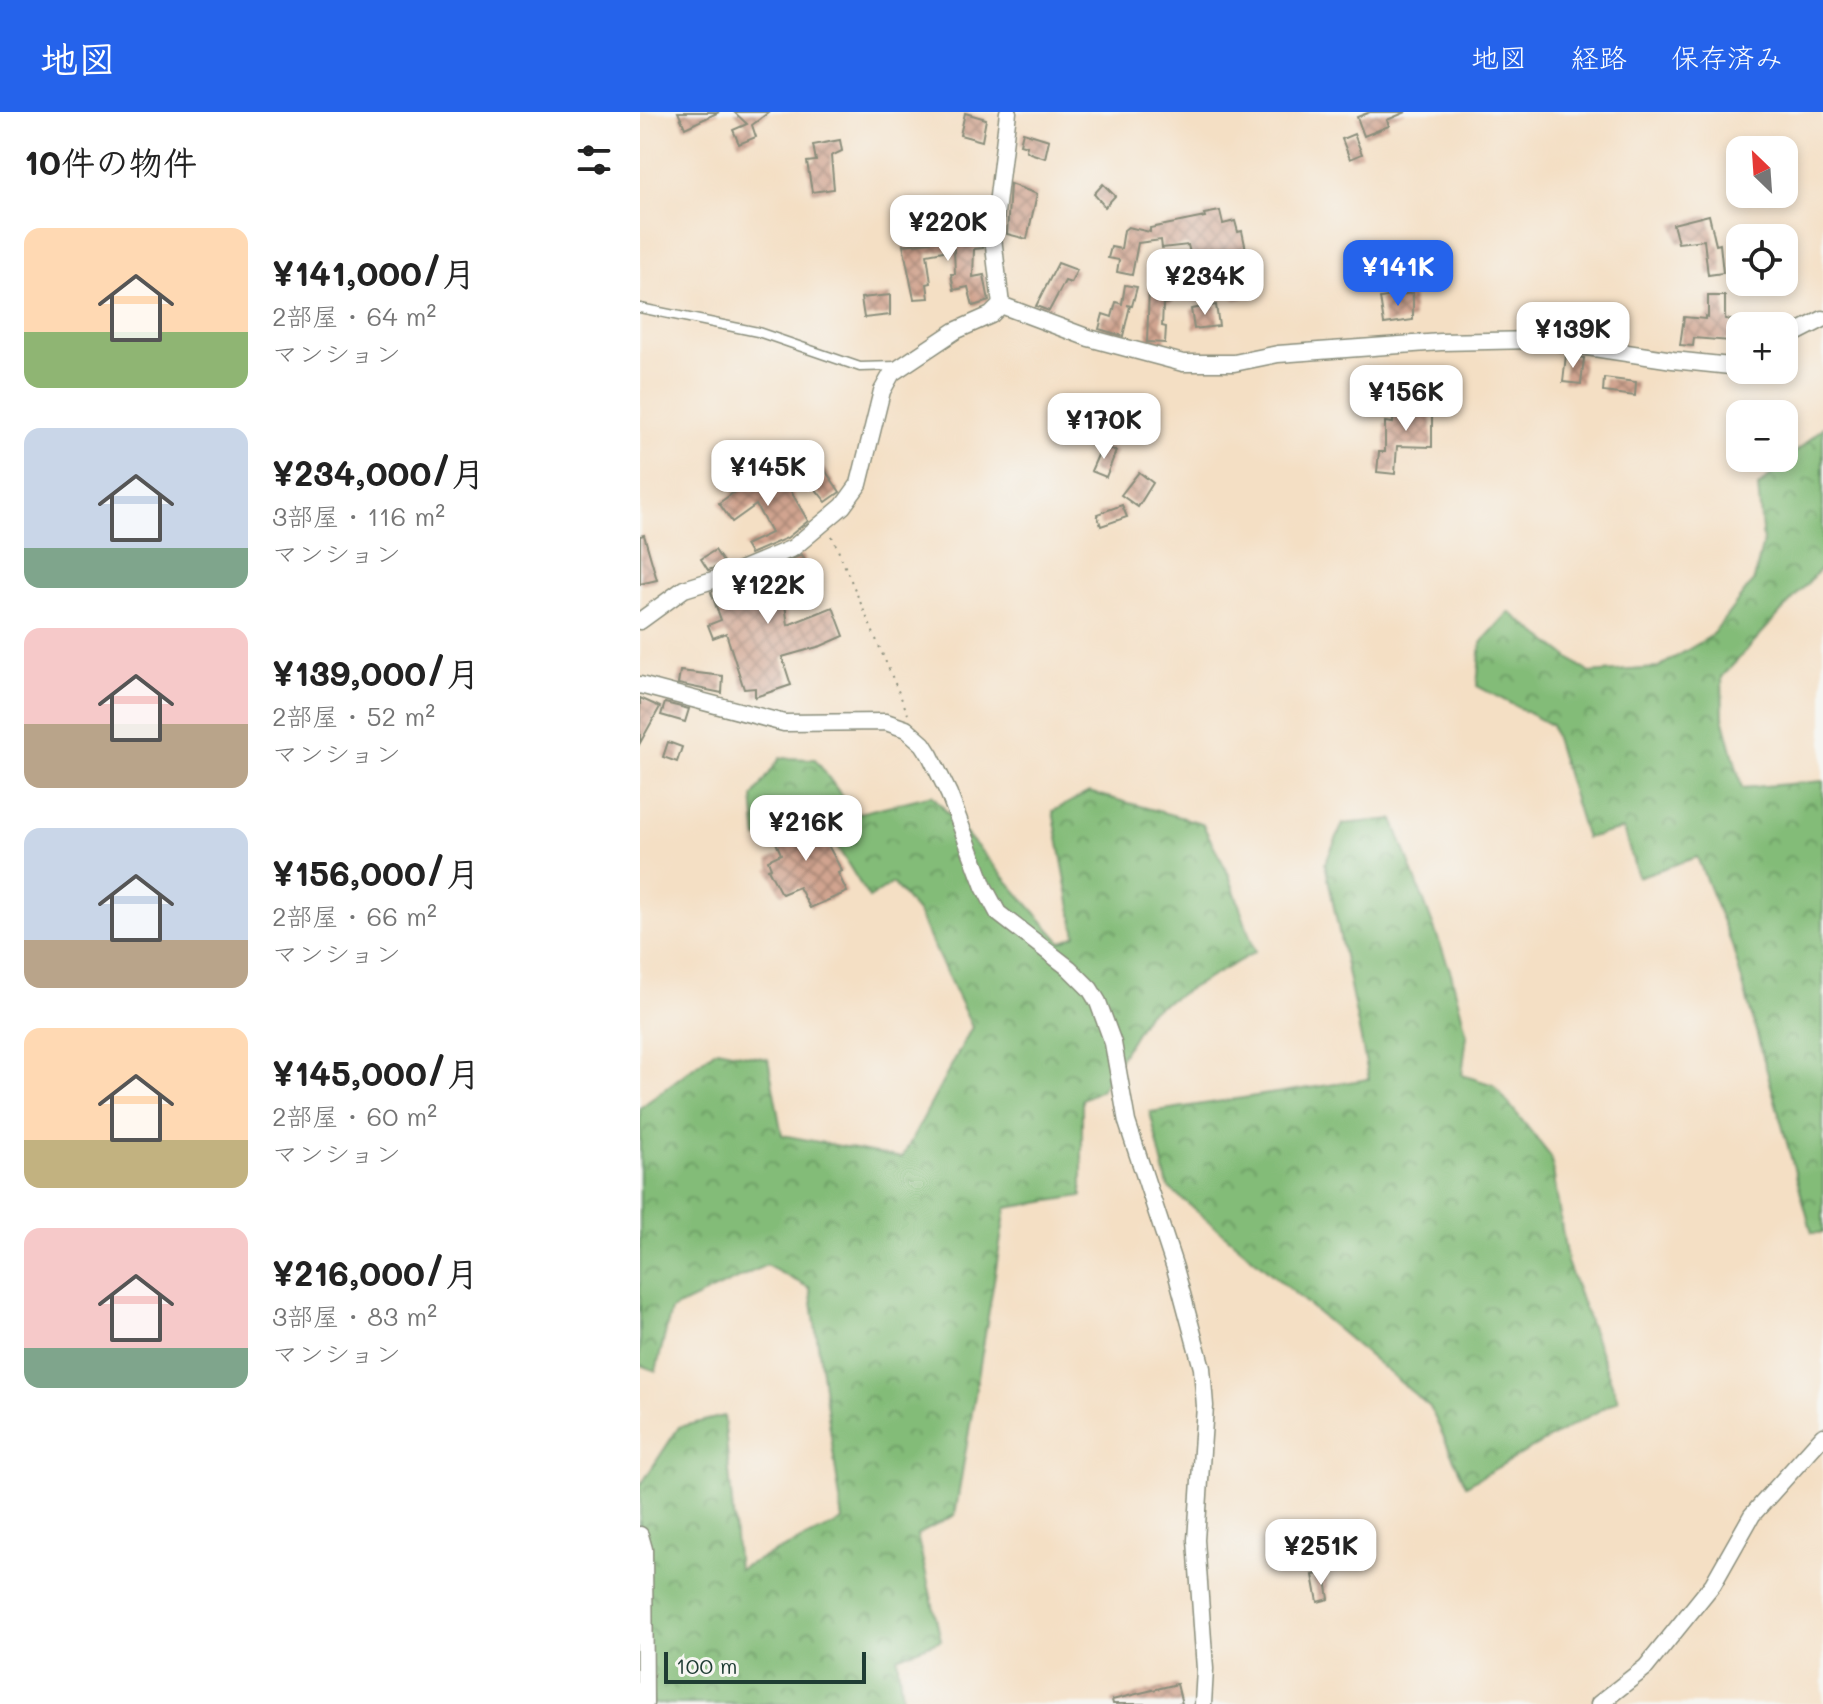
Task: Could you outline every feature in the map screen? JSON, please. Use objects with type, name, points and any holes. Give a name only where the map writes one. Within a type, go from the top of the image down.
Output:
[{"type":"street","points":[[1001,305],[993,238],[1008,112]]},
{"type":"street","points":[[640,621],[684,589],[726,576],[793,548],[843,506],[859,484],[882,391],[892,373],[955,331],[991,315],[1001,305]]},
{"type":"street","points":[[1001,305],[1089,338],[1183,363],[1234,363],[1278,354],[1441,342],[1541,340],[1726,366]]},
{"type":"street","points":[[1798,332],[1823,319]]},
{"type":"street","points":[[640,685],[784,723],[886,722],[906,729],[917,737],[930,755],[949,794],[984,887],[998,913],[1084,982],[1098,1002],[1110,1032],[1127,1122],[1175,1268],[1202,1368],[1205,1406],[1196,1545],[1205,1669],[1203,1704]]},
{"type":"street","points":[[1599,1704],[1646,1667],[1713,1584],[1752,1515],[1823,1436]]},
{"type":"street","points":[[640,1535],[644,1549],[645,1704]]},
{"type":"lane","points":[[640,308],[758,332],[860,367],[902,365]]},
{"type":"path","points":[[826,520],[917,737]]},
{"type":"green space","points":[[1823,427],[1823,566],[1722,677],[1723,717],[1742,788],[1823,781],[1823,1233],[1812,1233],[1732,945],[1697,857],[1638,877],[1623,829],[1586,838],[1551,725],[1477,686],[1481,643],[1509,612],[1589,673],[1657,668],[1711,636],[1754,580],[1763,542],[1758,487],[1774,472],[1798,472],[1798,450]]},
{"type":"green space","points":[[780,758],[815,759],[855,814],[932,795],[1061,942],[1076,935],[1053,811],[1089,792],[1202,823],[1229,875],[1255,952],[1148,1012],[1101,1090],[1082,1099],[1082,1196],[1006,1208],[955,1515],[917,1535],[941,1640],[897,1657],[903,1704],[653,1704],[640,1658],[640,1486],[679,1427],[724,1416],[738,1569],[843,1521],[810,1288],[766,1265],[671,1310],[656,1371],[640,1365],[640,1108],[717,1049],[768,1059],[782,1135],[902,1158],[972,1027],[918,913],[893,883],[869,898],[824,825],[757,838],[753,797]]},
{"type":"green space","points":[[1393,819],[1451,973],[1467,1035],[1462,1075],[1494,1085],[1551,1157],[1567,1262],[1618,1400],[1466,1485],[1430,1407],[1168,1187],[1150,1112],[1369,1079],[1325,863],[1343,824]]},
{"type":"building","points":[[678,112],[719,112],[685,128]]},
{"type":"building","points":[[734,112],[769,112],[752,125],[756,137],[739,144],[733,130],[747,124]]},
{"type":"building","points":[[1370,112],[1406,112],[1387,120],[1389,126],[1364,136],[1357,117]]},
{"type":"building","points":[[965,113],[986,119],[982,141],[960,135]]},
{"type":"building","points":[[1023,132],[1049,140],[1045,158],[1030,153],[1026,150],[1027,146],[1020,144]]},
{"type":"building","points":[[1354,134],[1362,154],[1350,159],[1342,139]]},
{"type":"building","points":[[840,140],[842,151],[831,156],[834,189],[812,192],[807,162],[816,161],[813,145]]},
{"type":"building","points":[[1010,184],[1037,194],[1027,239],[1007,234]]},
{"type":"building","points":[[1103,184],[1115,196],[1105,207],[1094,194]]},
{"type":"building","points":[[1220,211],[1223,224],[1235,221],[1238,232],[1242,231],[1255,292],[1243,294],[1244,298],[1234,300],[1230,274],[1204,282],[1195,255],[1191,257],[1188,245],[1162,248],[1161,240],[1138,243],[1132,275],[1117,272],[1119,260],[1108,258],[1111,247],[1121,249],[1124,230],[1128,227],[1150,232],[1150,228]]},
{"type":"building","points":[[1709,215],[1716,245],[1720,244],[1723,273],[1708,275],[1704,240],[1678,243],[1673,224]]},
{"type":"building","points":[[983,228],[983,248],[974,249],[973,277],[984,275],[989,301],[973,306],[968,287],[954,290],[951,274],[955,274],[954,249],[927,254],[931,283],[927,284],[929,298],[914,299],[903,245],[931,242],[930,235]]},
{"type":"building","points":[[1058,263],[1077,270],[1071,283],[1065,281],[1049,311],[1036,306]]},
{"type":"building","points":[[1161,271],[1176,271],[1176,286],[1162,287]]},
{"type":"building","points":[[1125,285],[1137,287],[1132,306],[1127,305],[1130,306],[1123,336],[1099,329],[1103,314],[1112,317],[1116,302],[1122,304]]},
{"type":"building","points":[[1149,288],[1170,291],[1173,302],[1163,304],[1165,343],[1147,342]]},
{"type":"building","points":[[1413,293],[1413,320],[1384,324],[1380,298]]},
{"type":"building","points":[[890,295],[890,315],[864,318],[861,298]]},
{"type":"building","points":[[1708,296],[1725,296],[1726,341],[1694,338],[1693,346],[1680,345],[1684,317],[1708,317]]},
{"type":"building","points":[[1216,305],[1219,326],[1194,329],[1191,309]]},
{"type":"building","points":[[1566,355],[1584,358],[1581,384],[1563,382]]},
{"type":"building","points":[[1604,378],[1636,382],[1635,396],[1603,392]]},
{"type":"building","points":[[1394,403],[1408,404],[1408,408],[1417,407],[1417,404],[1432,405],[1432,447],[1397,446],[1395,474],[1377,472],[1379,452],[1385,452],[1385,422],[1393,423]]},
{"type":"building","points":[[804,446],[840,492],[826,502],[790,457]]},
{"type":"building","points":[[1102,446],[1116,451],[1106,477],[1091,471]]},
{"type":"building","points":[[777,467],[808,521],[787,538],[750,554],[745,545],[771,533],[756,505],[732,522],[719,503]]},
{"type":"building","points":[[1139,472],[1153,483],[1138,507],[1121,495]]},
{"type":"building","points":[[1122,505],[1127,517],[1101,526],[1097,514]]},
{"type":"building","points":[[644,535],[657,580],[640,584],[640,536]]},
{"type":"building","points":[[715,550],[725,565],[708,570],[701,559]]},
{"type":"building","points":[[802,555],[809,569],[782,585],[788,625],[833,607],[844,636],[782,657],[791,685],[755,697],[755,688],[744,689],[726,633],[713,638],[708,625],[721,620],[711,592]]},
{"type":"building","points":[[680,671],[723,676],[722,693],[678,684]]},
{"type":"building","points":[[640,698],[660,707],[640,743]]},
{"type":"building","points":[[665,703],[689,709],[685,722],[661,715]]},
{"type":"building","points":[[668,742],[682,747],[677,762],[663,757]]},
{"type":"building","points":[[810,812],[842,871],[838,873],[847,892],[810,908],[799,887],[782,894],[780,892],[768,869],[771,868],[768,860],[781,854],[772,833]]},
{"type":"building","points":[[1325,1573],[1329,1599],[1318,1602],[1313,1575]]},
{"type":"building","points":[[1177,1684],[1182,1704],[1113,1704],[1112,1700]]}]
